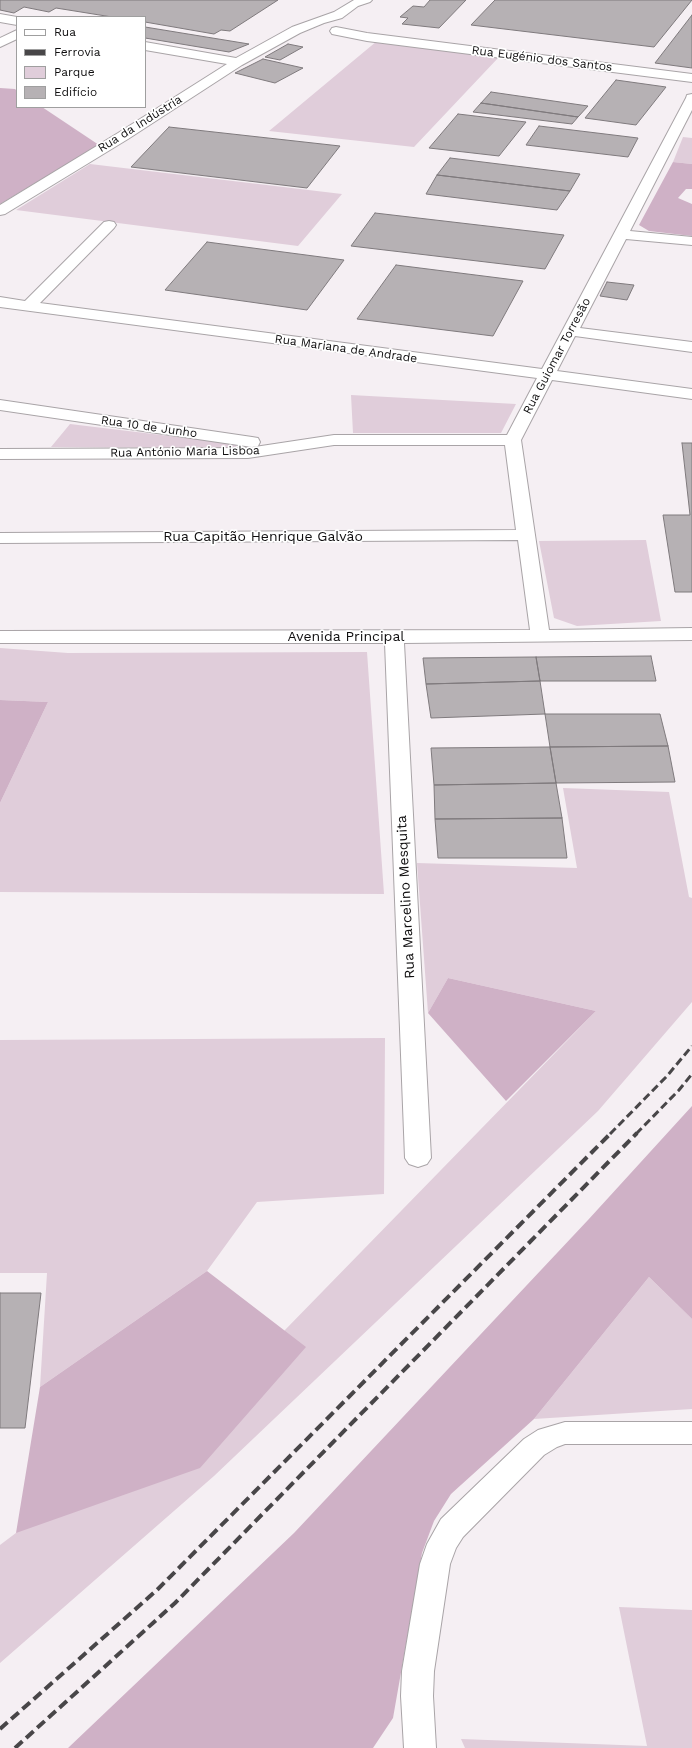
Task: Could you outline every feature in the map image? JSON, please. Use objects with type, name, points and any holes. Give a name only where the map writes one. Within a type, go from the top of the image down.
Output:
[{"type":"street","name":"Rua da Indústria","points":[[353,21],[354,13],[365,1]]},
{"type":"street","name":"Rua da Indústria","points":[[0,211],[123,136],[238,62],[282,39],[327,25],[338,14],[354,4],[365,1]]},
{"type":"street","points":[[0,18],[16,21]]},
{"type":"street","points":[[342,18],[353,21],[353,27],[349,29],[327,25],[342,18]]},
{"type":"street","name":"Rua Eugénio dos Santos","points":[[353,21],[371,34],[391,39]]},
{"type":"street","name":"Rua Eugénio dos Santos","points":[[327,25],[391,39],[692,78]]},
{"type":"street","points":[[0,43],[16,35]]},
{"type":"street","points":[[146,46],[238,62]]},
{"type":"street","name":"Rua Guiomar Torresão","points":[[513,440],[692,98]]},
{"type":"street","points":[[28,306],[109,225]]},
{"type":"street","points":[[621,234],[692,241]]},
{"type":"street","name":"Rua Mariana de Andrade","points":[[0,302],[692,394]]},
{"type":"street","points":[[570,331],[692,347]]},
{"type":"street","name":"Rua 10 de Junho","points":[[0,405],[251,442],[299,445]]},
{"type":"street","name":"Rua António Maria Lisboa","points":[[0,454],[248,453],[334,440],[513,440]]},
{"type":"street","points":[[513,440],[540,636]]},
{"type":"street","name":"Rua Capitão Henrique Galvão","points":[[0,538],[526,535]]},
{"type":"street","name":"Avenida Principal","points":[[0,637],[540,636],[691,640]]},
{"type":"street","name":"Rua Marcelino Mesquita","points":[[394,637],[418,1158]]},
{"type":"street","points":[[420,1748],[418,1671],[435,1564],[442,1544],[452,1528],[534,1447],[548,1438],[566,1433],[692,1433]]},
{"type":"green space","points":[[377,41],[499,57],[414,147],[269,131]]},
{"type":"green space","points":[[683,137],[692,138],[692,164],[673,162]]},
{"type":"green space","points":[[90,164],[342,194],[298,246],[16,210]]},
{"type":"green space","points":[[351,395],[516,404],[501,433],[353,433]]},
{"type":"green space","points":[[70,424],[236,444],[236,448],[51,447]]},
{"type":"green space","points":[[646,540],[661,621],[577,626],[554,618],[539,541]]},
{"type":"green space","points":[[0,648],[68,653],[367,652],[384,894],[0,892],[0,803],[48,702],[0,700]]},
{"type":"green space","points":[[563,788],[669,792],[689,897],[692,898],[692,1002],[598,1111],[214,1476],[0,1663],[0,1545],[284,1331],[596,1011],[448,978],[428,1013],[417,863],[577,868]]},
{"type":"green space","points":[[385,1038],[384,1194],[257,1202],[207,1271],[40,1387],[47,1273],[0,1273],[0,1040]]},
{"type":"green space","points":[[649,1277],[692,1319],[692,1409],[534,1419]]},
{"type":"green space","points":[[619,1607],[692,1610],[692,1748],[465,1748],[461,1739],[647,1746]]},
{"type":"shaded area","points":[[0,88],[16,90],[16,108],[44,108],[99,145],[0,204]]},
{"type":"shaded area","points":[[673,162],[692,164],[692,189],[686,189],[678,198],[692,204],[692,236],[649,231],[639,225]]},
{"type":"shaded area","points":[[0,700],[48,702],[0,803]]},
{"type":"shaded area","points":[[448,978],[596,1011],[506,1101],[428,1013]]},
{"type":"shaded area","points":[[692,1106],[692,1319],[649,1277],[534,1419],[451,1494],[434,1521],[422,1553],[393,1718],[373,1748],[68,1748],[294,1533],[588,1220]]},
{"type":"shaded area","points":[[207,1271],[306,1347],[200,1468],[16,1533],[40,1387]]},
{"type":"building","points":[[0,0],[278,0],[230,31],[221,30],[214,34],[146,22],[146,16],[106,16],[56,8],[49,12],[24,7],[14,13],[0,10]]},
{"type":"building","points":[[430,0],[466,0],[439,28],[402,24],[408,18],[400,17],[413,6],[424,7]]},
{"type":"building","points":[[495,0],[692,0],[654,47],[471,25]]},
{"type":"building","points":[[692,15],[692,68],[655,63]]},
{"type":"building","points":[[146,27],[249,44],[229,52],[146,38]]},
{"type":"building","points":[[288,44],[303,47],[280,60],[265,57]]},
{"type":"building","points":[[263,59],[303,68],[275,83],[235,73]]},
{"type":"building","points":[[616,80],[666,87],[636,125],[585,118]]},
{"type":"building","points":[[491,92],[588,106],[578,117],[481,103]]},
{"type":"building","points":[[481,103],[578,117],[572,124],[473,112]]},
{"type":"building","points":[[458,114],[526,122],[499,156],[429,148]]},
{"type":"building","points":[[539,126],[638,138],[628,157],[526,145]]},
{"type":"building","points":[[169,127],[340,146],[307,188],[131,167]]},
{"type":"building","points":[[450,158],[580,174],[570,191],[437,175]]},
{"type":"building","points":[[437,175],[570,191],[557,210],[426,194]]},
{"type":"building","points":[[375,213],[564,235],[545,269],[351,246]]},
{"type":"building","points":[[207,242],[344,260],[307,310],[165,290]]},
{"type":"building","points":[[396,265],[523,281],[493,336],[357,319]]},
{"type":"building","points":[[607,282],[634,285],[627,300],[600,296]]},
{"type":"building","points":[[682,443],[692,443],[692,592],[675,592],[663,515],[690,515]]},
{"type":"building","points":[[651,656],[656,681],[540,681],[536,657]]},
{"type":"building","points":[[536,657],[540,681],[426,684],[423,658]]},
{"type":"building","points":[[540,681],[545,714],[431,718],[426,684]]},
{"type":"building","points":[[545,714],[660,714],[668,746],[550,747]]},
{"type":"building","points":[[668,746],[675,782],[556,783],[550,747]]},
{"type":"building","points":[[550,747],[556,783],[434,785],[431,748]]},
{"type":"building","points":[[556,783],[562,818],[435,819],[434,785]]},
{"type":"building","points":[[562,818],[567,858],[438,858],[435,819]]},
{"type":"building","points":[[0,1293],[41,1293],[25,1428],[0,1428]]},
{"type":"railway","points":[[610,1134],[667,1076],[692,1046]]},
{"type":"railway","points":[[636,1134],[679,1090],[692,1074]]},
{"type":"railway","points":[[0,1729],[157,1590],[611,1133]]},
{"type":"railway","points":[[15,1748],[175,1603],[637,1133]]}]
